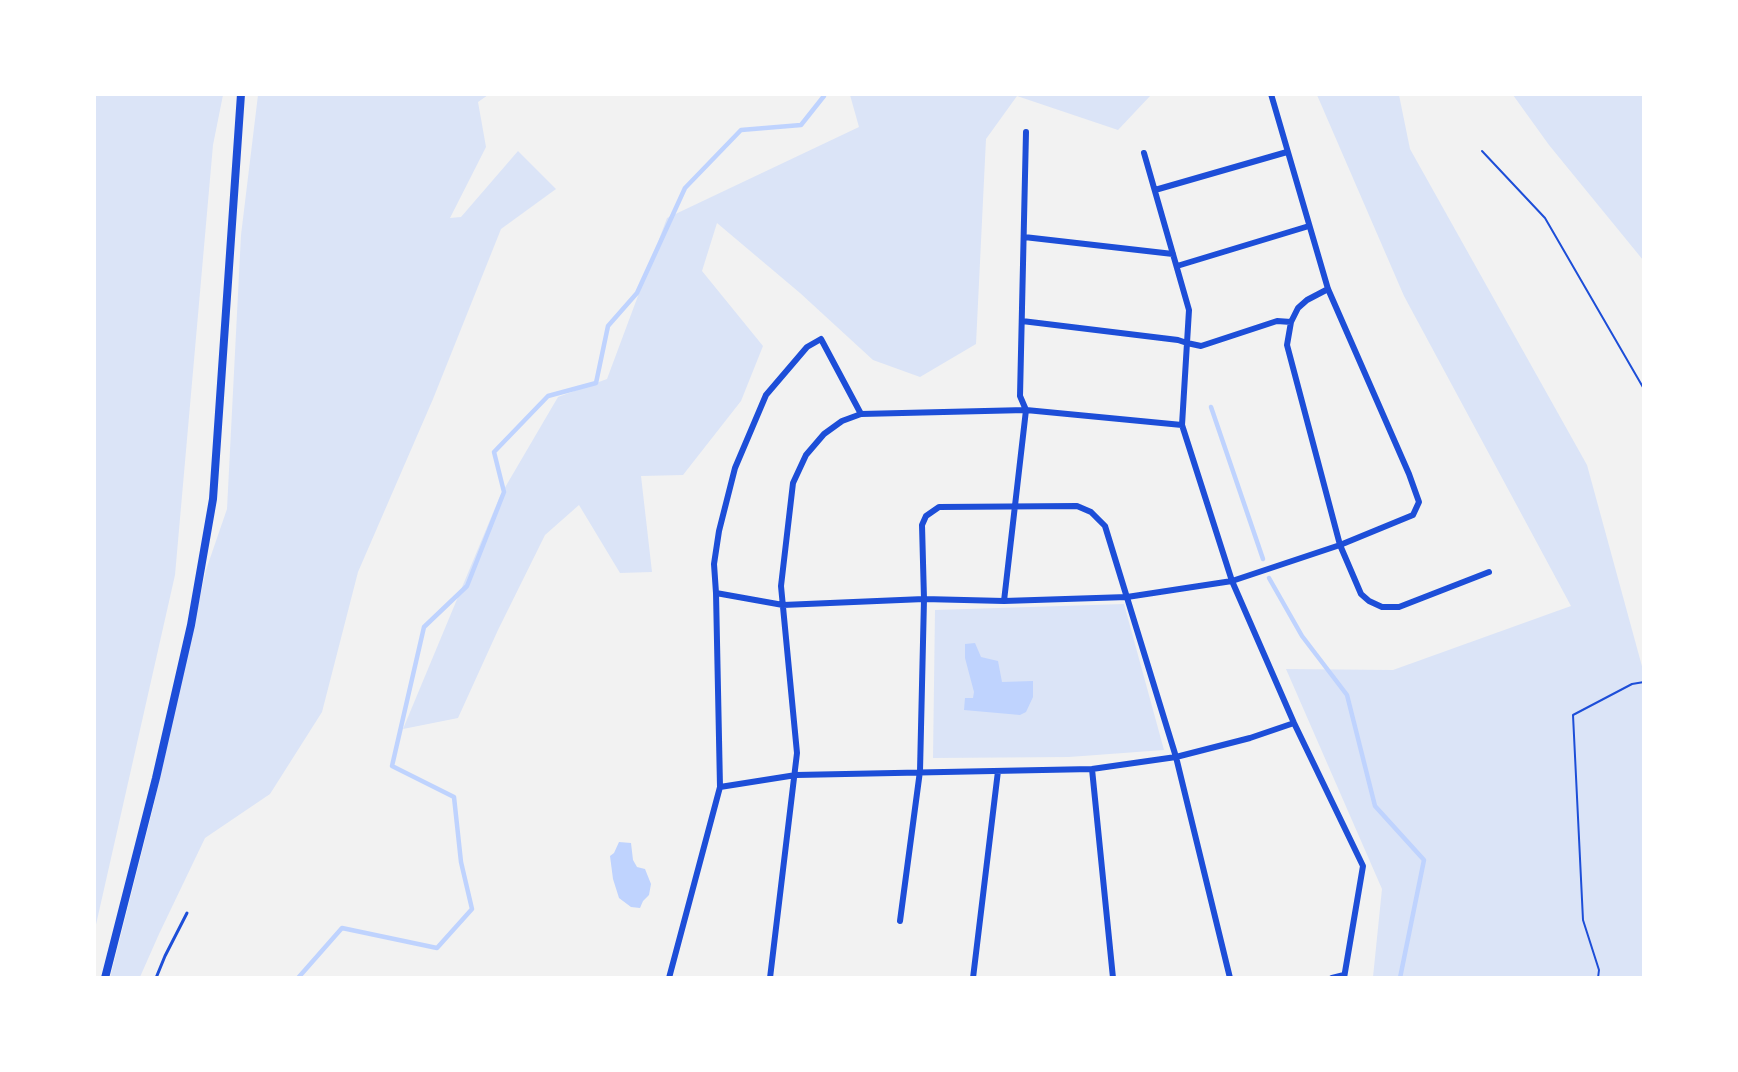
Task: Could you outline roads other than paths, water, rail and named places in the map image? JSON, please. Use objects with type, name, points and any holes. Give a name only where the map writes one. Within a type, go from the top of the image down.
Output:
[{"type":"street","points":[[105,978],[156,778],[191,625],[213,499],[241,94]]},
{"type":"street","points":[[716,593],[783,605],[924,599],[1004,601],[1127,597],[1232,581],[1340,545],[1413,515],[1419,502],[1409,474],[1328,290],[1270,94]]},
{"type":"street","points":[[1004,601],[1026,410],[1020,396],[1026,132]]},
{"type":"street","points":[[1155,190],[1287,152]]},
{"type":"street","points":[[1144,153],[1189,310],[1182,425],[1232,581],[1294,723],[1363,866],[1344,976],[1332,978]]},
{"type":"street","points":[[1176,266],[1309,226]]},
{"type":"street","points":[[1023,237],[1173,254]]},
{"type":"street","points":[[1328,290],[1307,300],[1298,308],[1291,322],[1287,345],[1340,545],[1361,594],[1382,607],[1399,607],[1489,572]]},
{"type":"street","points":[[1022,321],[1202,345],[1277,321],[1291,322]]},
{"type":"street","points":[[669,978],[720,787],[714,564],[719,531],[735,468],[766,395],[807,347],[821,339],[861,414]]},
{"type":"street","points":[[770,978],[797,753],[781,586],[792,483],[806,455],[824,434],[842,421],[861,414],[1026,410],[1182,425]]},
{"type":"street","points":[[900,921],[920,771],[924,599],[921,525],[926,516],[939,507],[1077,506],[1091,512],[1106,526],[1176,758],[1230,978]]},
{"type":"street","points":[[720,787],[796,775],[1092,769],[1176,758],[1250,738],[1294,723]]},
{"type":"street","points":[[1092,769],[1113,978]]},
{"type":"street","points":[[973,978],[998,771]]},
{"type":"lane","points":[[156,978],[187,913]]},
{"type":"water","points":[[975,643],[981,657],[998,661],[1002,682],[1033,681],[1033,697],[1026,712],[1020,715],[964,710],[965,698],[973,698],[974,692],[965,658],[965,644]]},
{"type":"water","points":[[619,842],[631,843],[633,860],[637,867],[645,869],[651,884],[649,895],[640,908],[631,907],[619,898],[613,879],[610,856]]},
{"type":"waterway","points":[[298,978],[342,928],[437,948],[472,909],[461,862],[454,797],[392,766],[424,627],[467,586],[504,492],[494,452],[548,396],[596,383],[608,326],[637,293],[685,188],[741,130],[801,125],[824,96],[823,94]]},
{"type":"waterway","points":[[1211,407],[1263,559]]},
{"type":"waterway","points":[[1269,578],[1302,636],[1347,695],[1375,806],[1424,860],[1400,978]]}]
